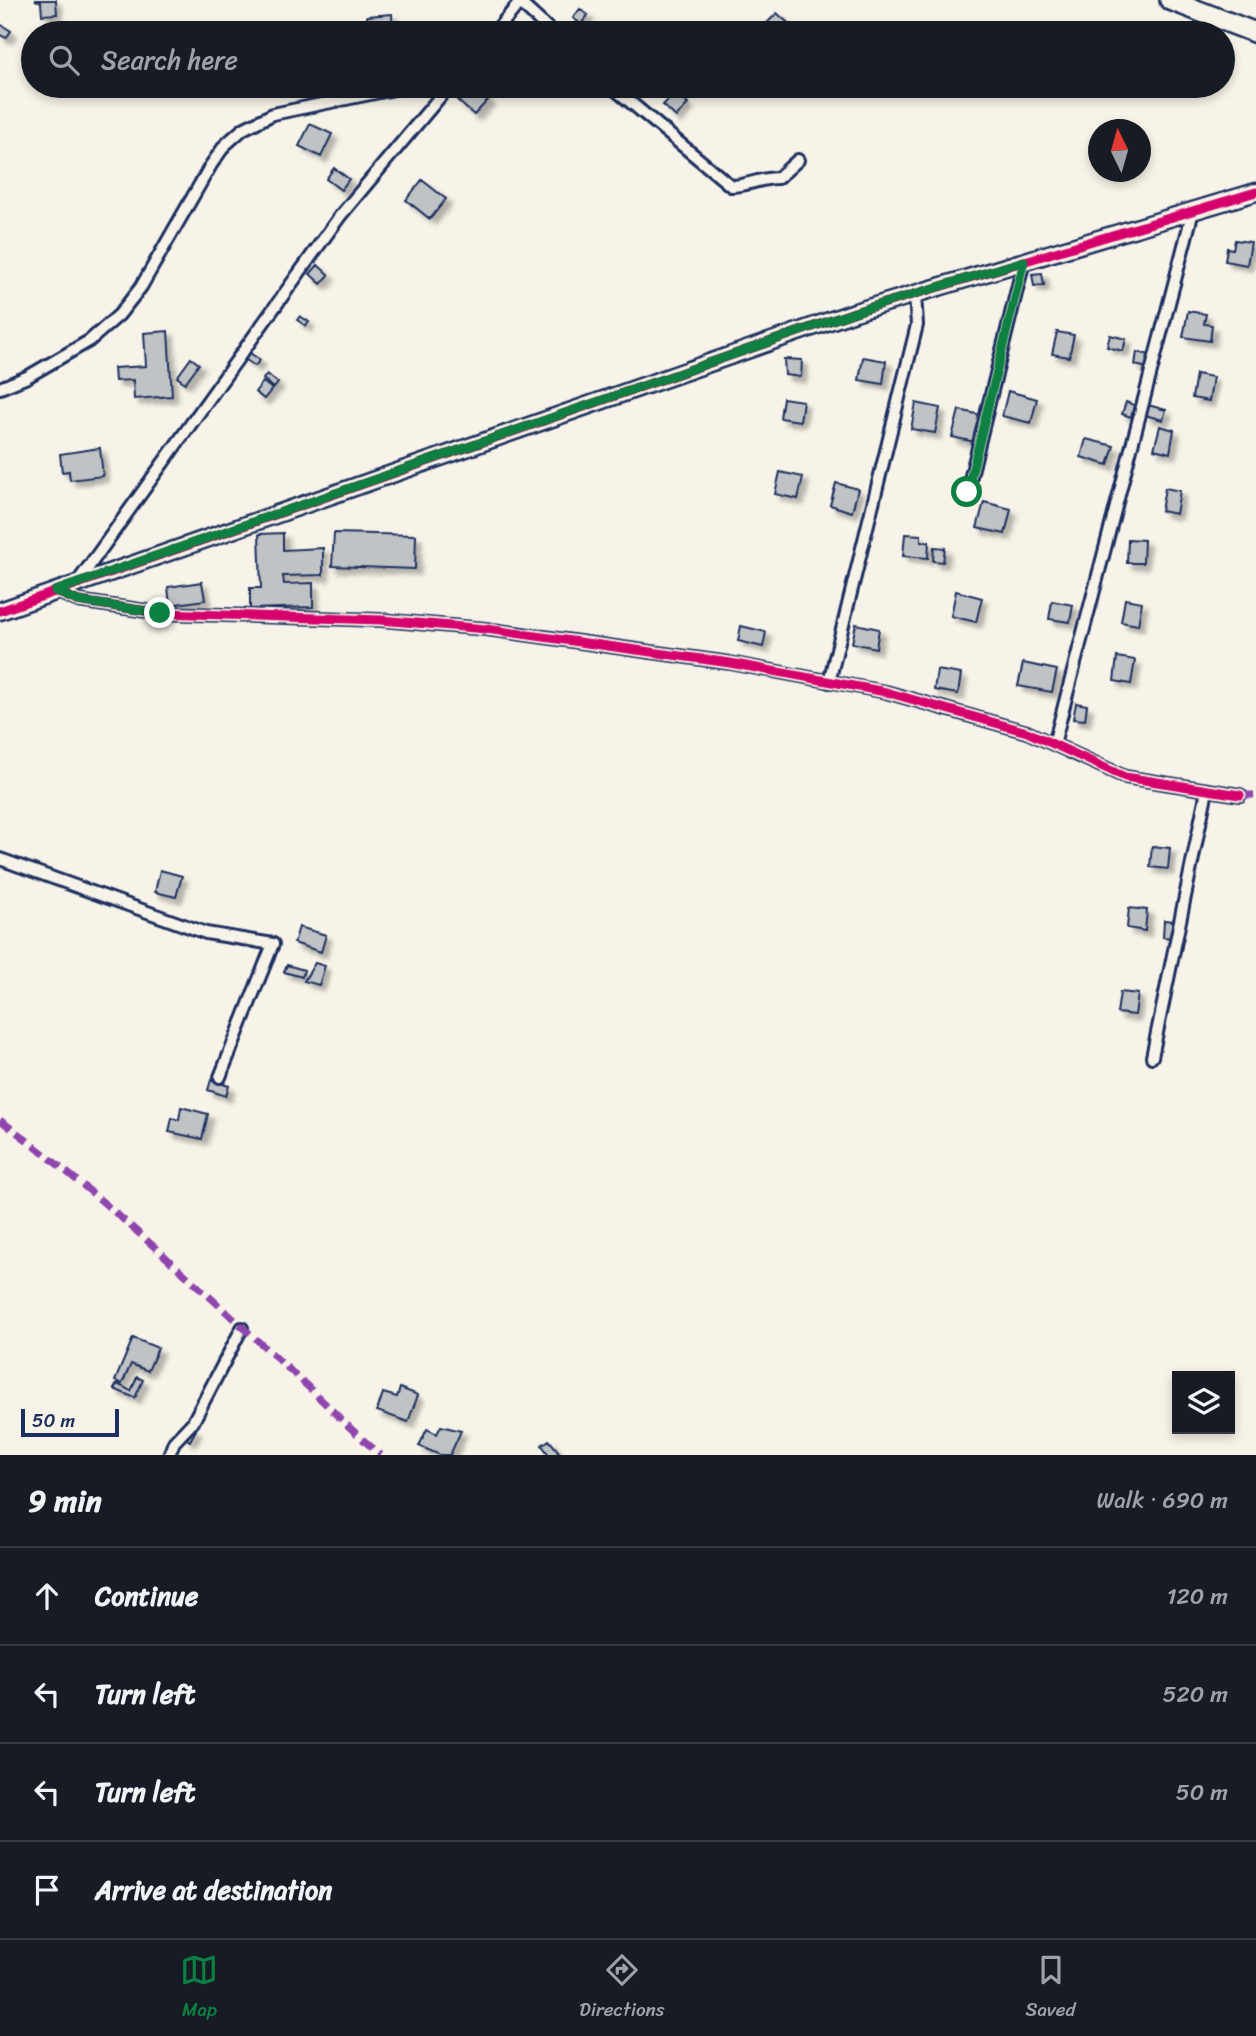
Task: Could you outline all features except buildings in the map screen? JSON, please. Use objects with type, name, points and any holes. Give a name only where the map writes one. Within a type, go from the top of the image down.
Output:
[{"type":"highway","points":[[1170,0],[1225,21]]},
{"type":"highway","points":[[1235,25],[1256,33]]},
{"type":"street","points":[[504,21],[521,1],[541,21]]},
{"type":"street","points":[[0,388],[27,377],[89,341],[119,315],[141,288],[211,165],[225,145],[243,129],[273,114],[351,98]]},
{"type":"street","points":[[77,583],[340,216],[439,98]]},
{"type":"street","points":[[625,98],[731,186],[742,186],[757,178],[778,178],[798,160]]},
{"type":"street","points":[[0,611],[855,312],[1256,192]]},
{"type":"street","points":[[1054,744],[1193,211]]},
{"type":"street","points":[[967,492],[1024,261]]},
{"type":"street","points":[[829,682],[917,325],[915,294]]},
{"type":"street","points":[[55,591],[78,601],[160,613],[381,620],[486,629],[730,663],[886,692],[1027,732],[1125,777],[1240,795]]},
{"type":"street","points":[[1152,1057],[1207,790]]},
{"type":"street","points":[[0,859],[206,933],[273,944],[220,1077]]},
{"type":"street","points":[[169,1455],[174,1442],[193,1422],[242,1328]]},
{"type":"marked path","points":[[1240,795],[1256,795]]},
{"type":"marked path","points":[[0,1120],[76,1179],[149,1242],[381,1455]]},
{"type":"cycle path","points":[[0,611],[855,312],[1256,192]]},
{"type":"cycle path","points":[[55,591],[78,601],[160,613],[381,620],[486,629],[730,663],[886,692],[1027,732],[1125,777],[1240,795]]},
{"type":"route","points":[[160,613],[78,601],[55,591],[855,312],[1024,261],[967,492]]}]
